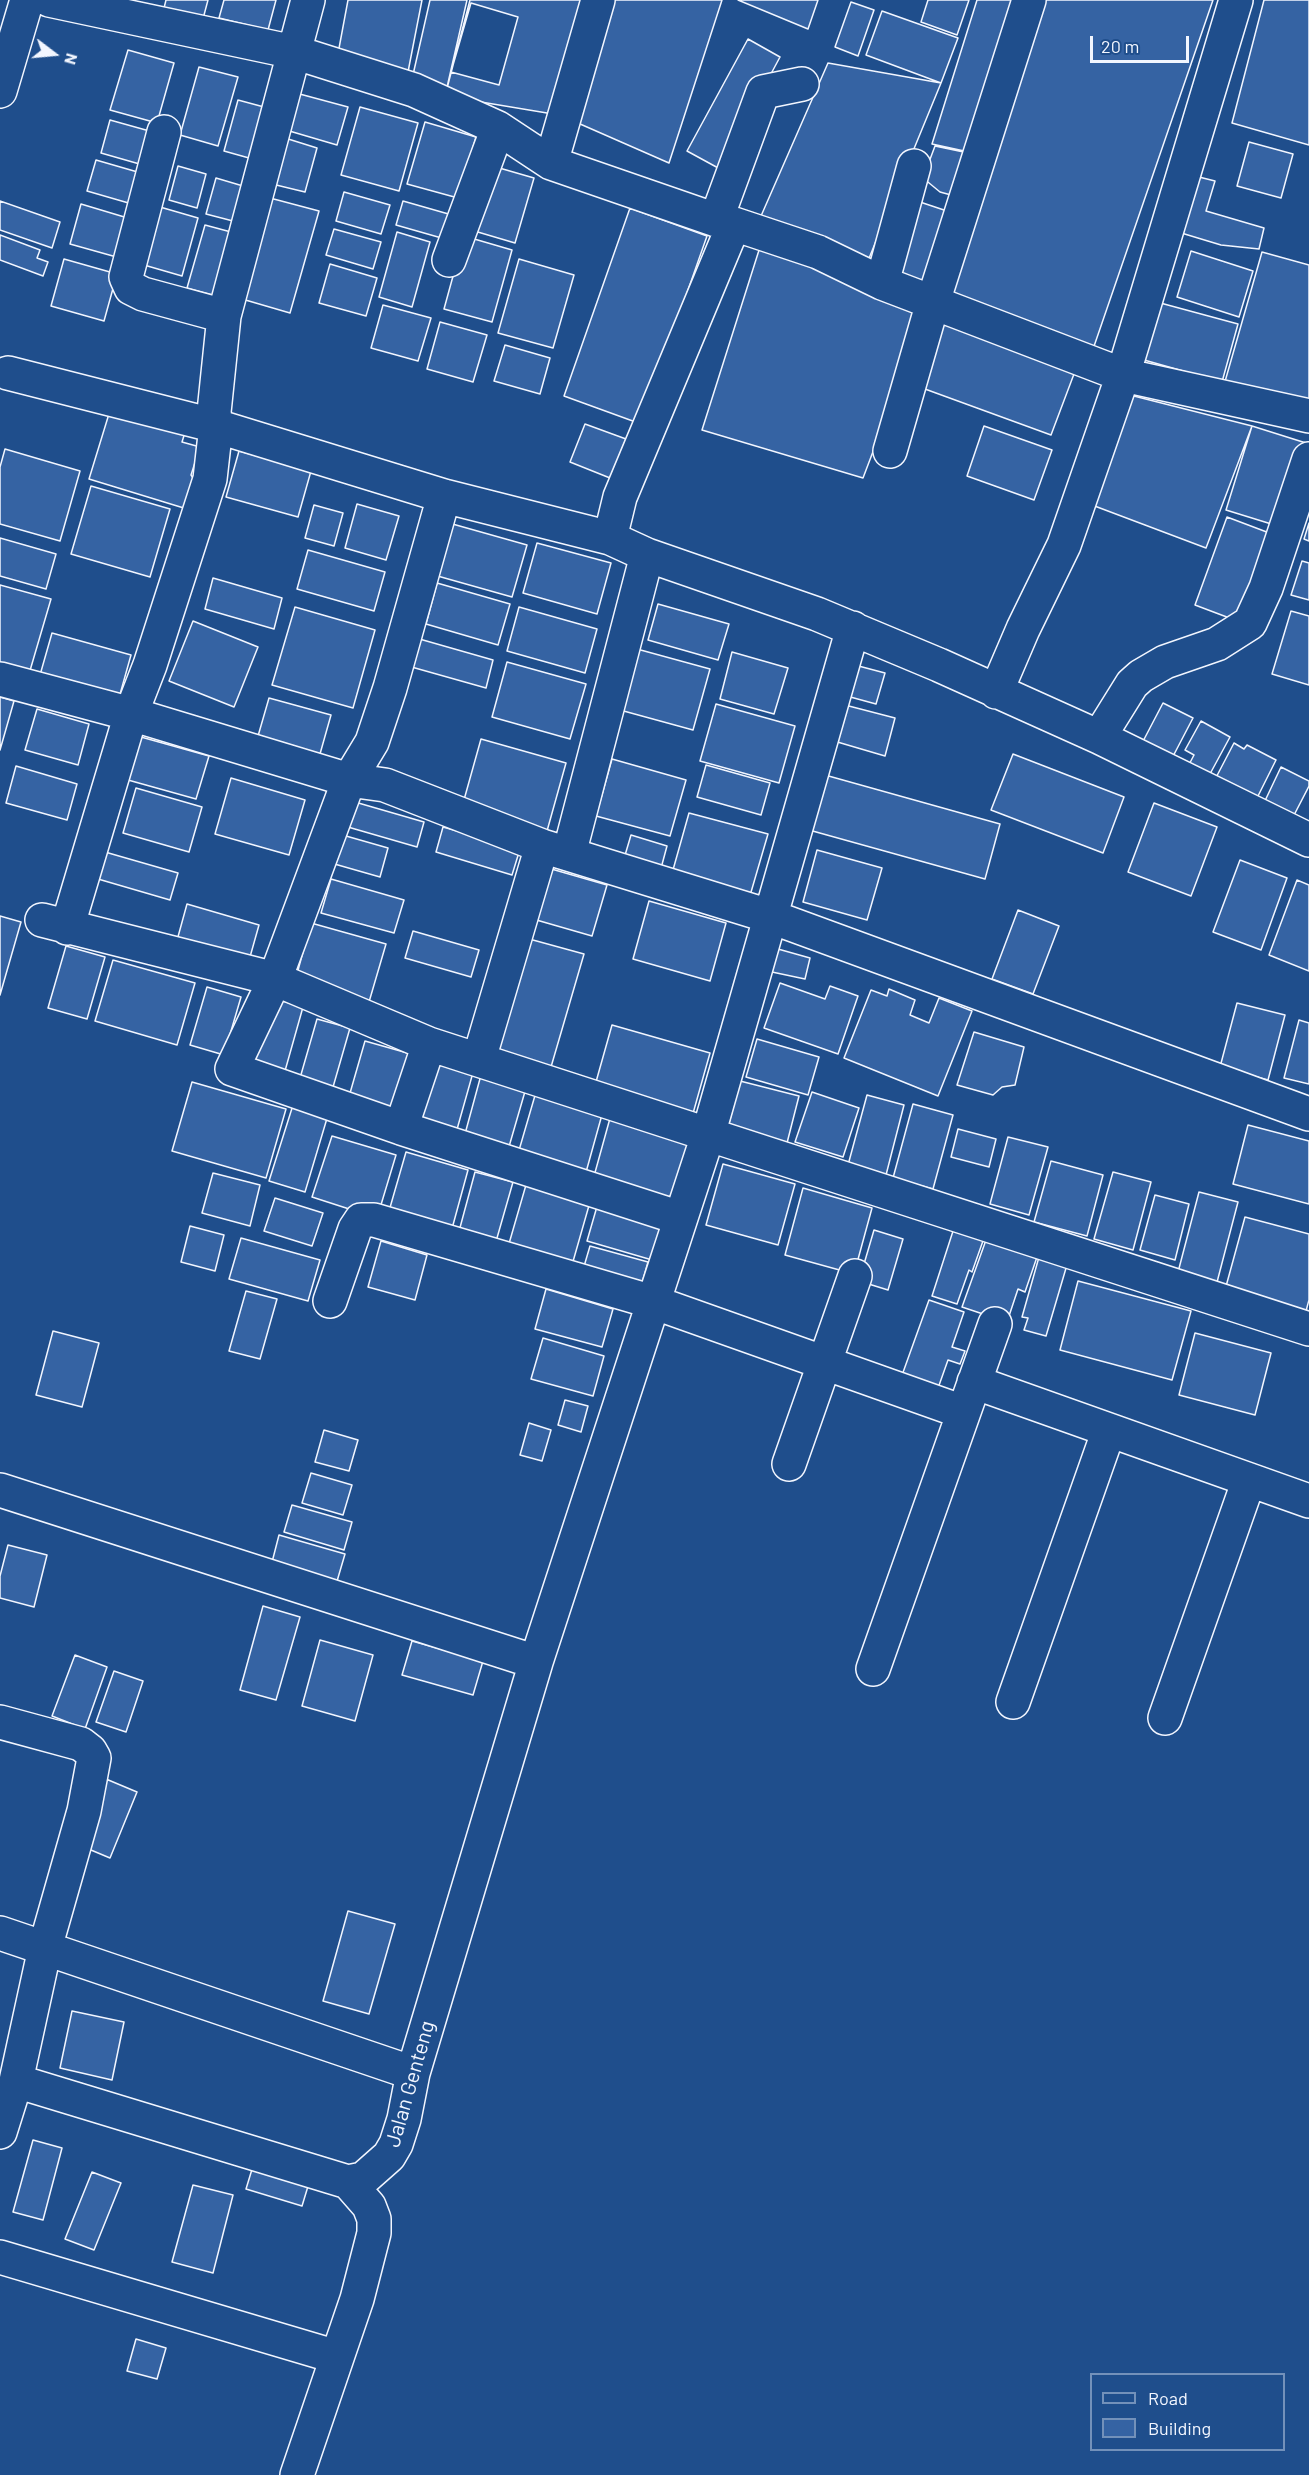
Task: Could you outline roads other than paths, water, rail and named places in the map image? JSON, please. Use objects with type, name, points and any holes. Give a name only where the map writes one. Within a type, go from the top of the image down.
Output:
[{"type":"street","points":[[0,92],[27,0]]},
{"type":"street","points":[[308,0],[224,316],[210,479],[150,665],[54,924],[274,979],[429,1044],[1309,1329]]},
{"type":"street","points":[[551,163],[598,0]]},
{"type":"street","points":[[890,451],[933,302],[1029,0]]},
{"type":"street","points":[[996,692],[1023,629],[1064,546],[1123,375],[1236,0]]},
{"type":"street","points":[[61,2],[134,9],[294,52],[414,90],[498,128],[551,163],[818,252],[882,283],[1123,375],[1309,416]]},
{"type":"street","points":[[610,538],[620,497],[725,222],[763,92],[802,84]]},
{"type":"street","points":[[449,260],[498,128]]},
{"type":"street","points":[[164,132],[126,277],[131,288],[143,294],[224,316]]},
{"type":"street","points":[[882,283],[914,166]]},
{"type":"street","points":[[3,381],[216,426],[444,496],[610,538],[647,555],[853,628],[939,664],[996,692],[1099,737],[1309,840]]},
{"type":"street","points":[[1099,737],[1132,684],[1141,676],[1165,662],[1217,644],[1250,623],[1266,588],[1309,459]]},
{"type":"street","points":[[444,496],[390,688],[372,742],[349,780],[274,979],[232,1070],[401,1128],[680,1218]]},
{"type":"street","points":[[479,1059],[555,850],[647,555]]},
{"type":"street","name":"Jalan Genteng","points":[[348,2182],[363,2179],[389,2156],[404,2120],[413,2073],[536,1662],[708,1135],[853,628]]},
{"type":"street","points":[[0,679],[131,714],[349,780],[384,786],[555,850],[769,916],[1309,1114]]},
{"type":"street","points":[[401,1128],[429,1044]]},
{"type":"street","points":[[330,1301],[355,1229],[361,1220],[374,1220],[653,1302],[824,1364],[1109,1430],[1309,1502]]},
{"type":"street","points":[[789,1464],[855,1276]]},
{"type":"street","points":[[873,1669],[995,1324]]},
{"type":"street","points":[[1013,1702],[1109,1430]]},
{"type":"street","points":[[1165,1718],[1249,1480]]},
{"type":"street","points":[[0,1490],[536,1662]]},
{"type":"street","points":[[0,1722],[81,1744],[90,1750],[94,1758],[84,1811],[45,1948],[16,2082],[0,2132]]},
{"type":"street","points":[[0,1933],[413,2073]]},
{"type":"street","points":[[16,2082],[348,2182],[369,2206],[374,2219],[374,2233],[357,2300],[297,2475]]},
{"type":"street","points":[[0,2257],[337,2357]]}]
